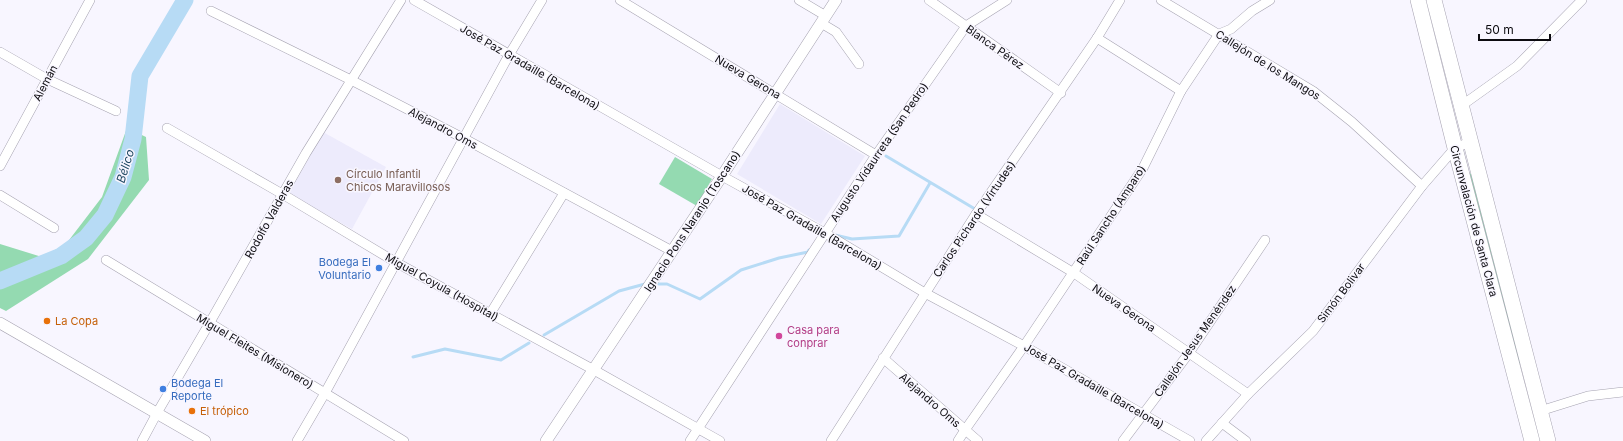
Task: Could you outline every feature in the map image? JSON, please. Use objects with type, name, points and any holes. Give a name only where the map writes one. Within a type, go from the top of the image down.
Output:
[{"type":"highway","name":"Circunvalación de Santa Clara","points":[[1418,0],[1455,148],[1532,441]]},
{"type":"highway","name":"Circunvalación de Santa Clara","points":[[1434,0],[1548,441]]},
{"type":"street","name":"Alemán","points":[[0,166],[90,0]]},
{"type":"street","name":"Rodolfo Valderas","points":[[142,441],[284,195],[306,153],[401,0]]},
{"type":"street","name":"José Paz Gradaille (Barcelona)","points":[[414,0],[722,176],[825,233],[925,293],[1024,346],[1190,441]]},
{"type":"street","points":[[297,441],[325,393],[509,55],[542,0]]},
{"type":"street","name":"Nueva Gerona","points":[[620,0],[876,155]]},
{"type":"street","points":[[799,0],[824,19],[836,32],[859,64]]},
{"type":"street","name":"Ignacio Pons Naranjo (Toscano)","points":[[546,441],[722,176],[836,0]]},
{"type":"street","name":"Blanca Pérez","points":[[929,0],[1060,92]]},
{"type":"street","name":"Augusto Vidaurreta (San Pedro)","points":[[690,441],[876,155],[966,26],[1007,0]]},
{"type":"street","name":"Carlos Pichardo (Virtudes)","points":[[831,441],[976,214],[1097,38],[1120,0]]},
{"type":"street","name":"Callejón de los Mangos","points":[[1162,0],[1313,91],[1352,122],[1422,186]]},
{"type":"street","name":"Raúl Sancho (Amparo)","points":[[958,441],[964,430],[1074,273],[1143,168],[1181,91],[1219,34],[1231,29],[1252,11],[1270,0]]},
{"type":"street","points":[[1461,106],[1517,66],[1582,0]]},
{"type":"street","name":"Alejandro Oms","points":[[211,11],[351,80],[463,138],[672,251]]},
{"type":"street","points":[[1097,38],[1181,91]]},
{"type":"street","points":[[0,52],[47,79],[116,111]]},
{"type":"street","name":"Miguel Coyula (Hospital)","points":[[167,128],[284,195],[396,263],[594,370],[720,441]]},
{"type":"street","name":"Simón Bolivar","points":[[1206,441],[1248,394],[1313,331],[1422,186],[1455,148],[1470,142]]},
{"type":"street","points":[[490,314],[564,193]]},
{"type":"street","points":[[0,195],[54,228]]},
{"type":"street","name":"Nueva Gerona","points":[[976,214],[1074,273],[1248,394]]},
{"type":"street","name":"Callejón Jesus Menéndez","points":[[1123,441],[1189,353],[1265,240]]},
{"type":"street","name":"Miguel Fleites (Misionero)","points":[[106,260],[404,441]]},
{"type":"street","points":[[5,326],[205,441]]},
{"type":"street","name":"Alejandro Oms","points":[[883,358],[978,441]]},
{"type":"street","points":[[1540,411],[1588,396],[1623,392]]},
{"type":"street","points":[[1222,423],[1246,441]]},
{"type":"shaded area","points":[[780,104],[865,156],[821,224],[737,174]]},
{"type":"shaded area","name":"Círculo Infantil Chicos Maravillosos","points":[[323,132],[386,167],[352,229],[289,194]]},
{"type":"green space","points":[[127,128],[146,137],[149,180],[88,259],[6,311],[0,308],[0,244],[42,257],[66,244],[102,197]]},
{"type":"green space","points":[[675,157],[712,179],[697,206],[659,184]]},
{"type":"green space","points":[[1468,172],[1476,177],[1523,364],[1519,363]]},
{"type":"waterway","name":"Bélico","points":[[0,281],[61,256],[86,238],[105,215],[123,177],[133,139],[140,76],[185,0]]},
{"type":"waterway","points":[[886,156],[975,209]]},
{"type":"waterway","points":[[835,235],[852,239],[899,236],[930,183]]},
{"type":"waterway","points":[[659,284],[667,284],[700,299],[741,270],[779,258],[808,252],[809,250]]},
{"type":"waterway","points":[[544,335],[619,291],[645,284]]},
{"type":"waterway","points":[[413,357],[445,349],[501,360],[529,343]]},
{"type":"place","name":"Círculo Infantil Chicos Maravillosos","points":[[338,180]]},
{"type":"place","name":"Bodega El Voluntario","points":[[379,268]]},
{"type":"place","name":"La Copa","points":[[47,321]]},
{"type":"place","name":"Casa para conprar","points":[[779,336]]},
{"type":"place","name":"Bodega El Reporte","points":[[163,389]]},
{"type":"place","name":"El trópico","points":[[192,411]]}]
